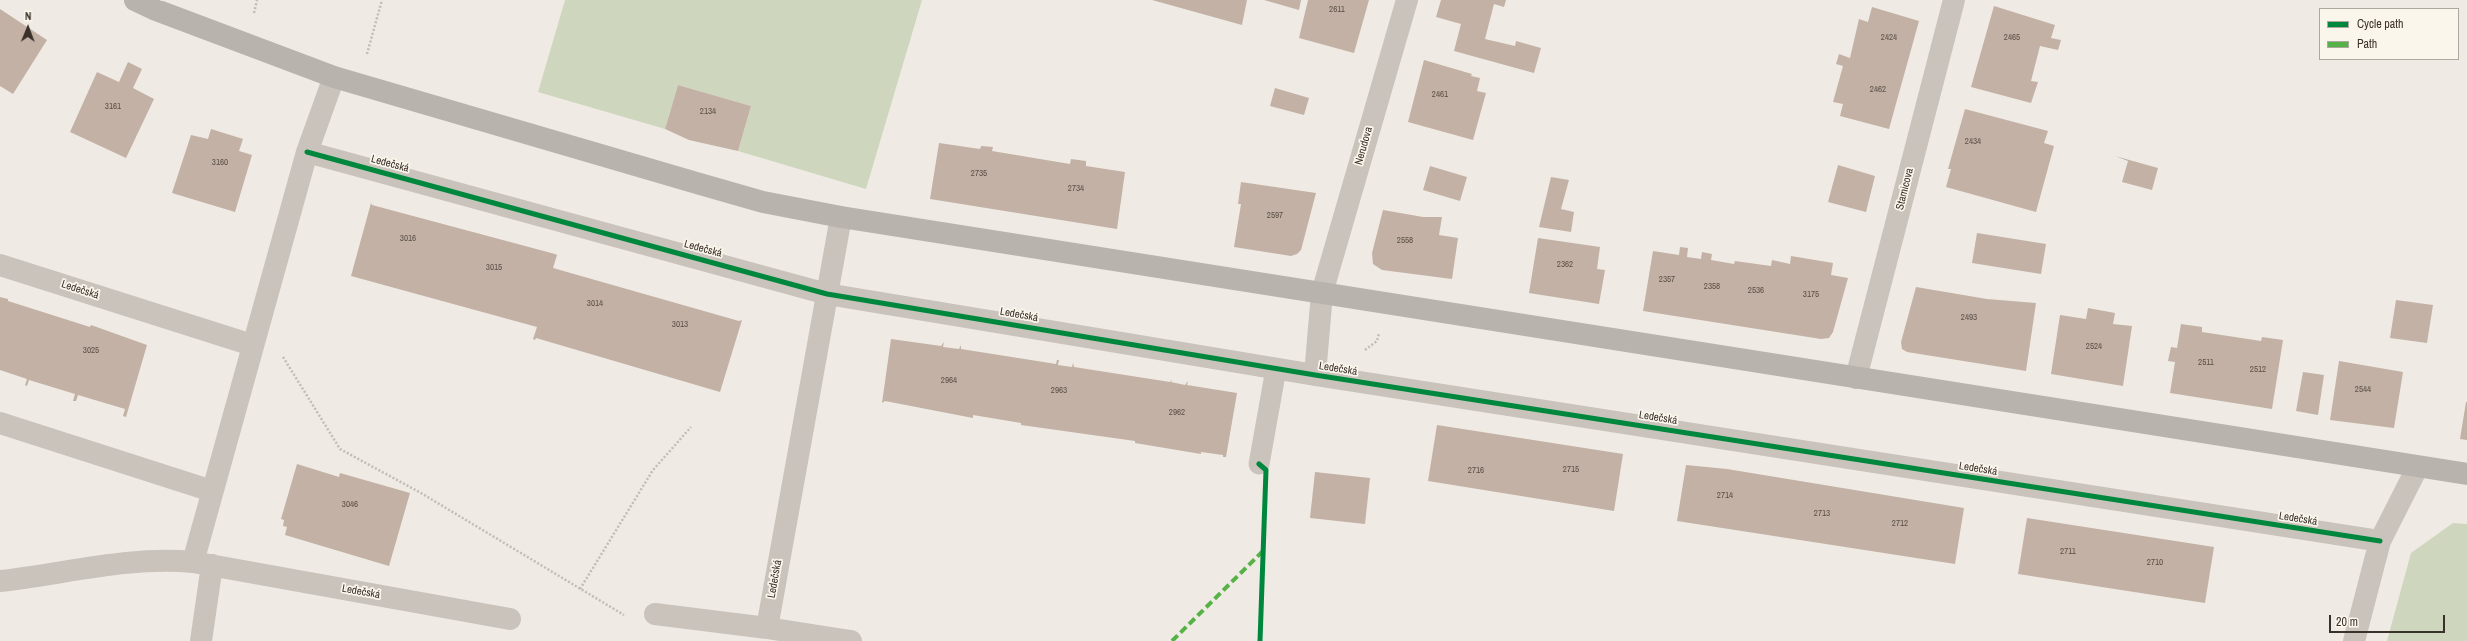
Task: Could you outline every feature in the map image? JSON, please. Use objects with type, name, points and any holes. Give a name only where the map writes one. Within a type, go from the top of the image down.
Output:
[{"type":"main road","points":[[135,0],[156,10],[334,77],[763,202],[841,217],[2418,468],[2467,474]]},
{"type":"street","name":"Nerudova","points":[[1322,293],[1407,0]]},
{"type":"street","name":"Stamicova","points":[[1856,378],[1954,0]]},
{"type":"street","points":[[201,641],[203,563],[212,491],[307,152],[334,77]]},
{"type":"street","name":"Ledečská","points":[[307,152],[828,294],[1276,369],[2380,541]]},
{"type":"street","name":"Ledečská","points":[[766,628],[841,217]]},
{"type":"street","name":"Ledečská","points":[[0,264],[252,345]]},
{"type":"street","name":"Ledečská","points":[[1315,375],[1322,293]]},
{"type":"street","points":[[0,422],[212,491]]},
{"type":"street","points":[[2354,641],[2380,541],[2418,468]]},
{"type":"street","name":"Ledečská","points":[[0,581],[52,575],[125,562],[166,559],[203,563],[510,619]]},
{"type":"street","points":[[655,614],[766,628],[851,641]]},
{"type":"lane","points":[[1259,464],[1276,369]]},
{"type":"path","points":[[359,84],[382,0]]},
{"type":"path","points":[[258,324],[272,329],[272,339],[340,450],[421,493],[626,617]]},
{"type":"path","points":[[580,589],[653,470],[691,427]]},
{"type":"green space","points":[[565,0],[922,0],[866,189],[738,151],[751,106],[678,85],[665,129],[538,92]]},
{"type":"green space","points":[[2453,523],[2467,524],[2467,641],[2387,641],[2411,553]]},
{"type":"building","points":[[1152,0],[1247,0],[1242,25]]},
{"type":"building","points":[[1264,0],[1301,0],[1299,10]]},
{"type":"building","points":[[1308,0],[1369,0],[1354,53],[1299,38]]},
{"type":"building","points":[[1441,0],[1506,0],[1504,7],[1494,4],[1485,39],[1515,46],[1516,41],[1541,48],[1534,73],[1454,51],[1461,24],[1436,17]]},
{"type":"building","points":[[1994,6],[2055,25],[2051,38],[2061,40],[2058,50],[2040,46],[2031,81],[2038,82],[2031,103],[1971,87]]},
{"type":"building","points":[[1872,7],[1919,21],[1889,129],[1840,116],[1843,104],[1833,102],[1843,66],[1836,64],[1839,54],[1850,58],[1859,19],[1868,22]]},
{"type":"building","points":[[0,9],[47,40],[13,94],[0,86]]},
{"type":"building","points":[[1424,60],[1472,74],[1471,76],[1480,78],[1477,91],[1486,93],[1473,140],[1408,122]]},
{"type":"building","points":[[128,62],[142,69],[133,88],[154,99],[126,158],[70,132],[97,72],[119,82]]},
{"type":"building","points":[[678,85],[751,106],[738,151],[689,140],[665,129]]},
{"type":"building","points":[[1275,88],[1309,98],[1304,115],[1270,106]]},
{"type":"building","points":[[1965,109],[2048,131],[2044,143],[2054,146],[2036,212],[1946,187],[1951,169],[1948,169]]},
{"type":"building","points":[[211,129],[243,139],[239,151],[252,155],[235,212],[172,193],[191,135],[208,139]]},
{"type":"building","points":[[939,143],[980,149],[981,146],[993,147],[992,151],[1070,164],[1071,159],[1086,161],[1086,166],[1125,172],[1117,229],[930,199]]},
{"type":"building","points":[[2115,156],[2158,168],[2152,190],[2122,182],[2128,161]]},
{"type":"building","points":[[1838,165],[1875,176],[1866,212],[1828,202]]},
{"type":"building","points":[[1430,166],[1467,177],[1460,201],[1423,190]]},
{"type":"building","points":[[1551,177],[1569,180],[1561,209],[1574,212],[1571,232],[1539,227]]},
{"type":"building","points":[[1241,182],[1316,193],[1301,250],[1297,254],[1291,256],[1234,247],[1241,204],[1238,204]]},
{"type":"building","points":[[371,203],[372,205],[555,254],[557,255],[553,268],[739,321],[742,320],[720,392],[536,338],[535,340],[533,339],[537,327],[351,276]]},
{"type":"building","points":[[1383,210],[1423,217],[1442,217],[1439,235],[1458,238],[1452,279],[1382,270],[1373,264],[1372,253]]},
{"type":"building","points":[[1977,233],[2046,244],[2041,274],[1972,263]]},
{"type":"building","points":[[1538,238],[1600,247],[1597,269],[1605,270],[1599,304],[1529,293]]},
{"type":"building","points":[[1680,247],[1688,248],[1687,257],[1701,259],[1702,252],[1712,254],[1711,260],[1734,264],[1735,261],[1771,266],[1772,260],[1790,264],[1791,256],[1833,263],[1831,275],[1848,278],[1833,332],[1829,338],[1821,339],[1643,311],[1653,251],[1679,255]]},
{"type":"building","points":[[1916,287],[1987,299],[2036,303],[2026,371],[1907,352],[1902,349],[1901,342]]},
{"type":"building","points":[[0,297],[8,299],[8,301],[90,327],[91,325],[147,345],[126,417],[123,416],[125,409],[78,395],[76,401],[73,401],[75,394],[29,380],[27,386],[25,385],[27,379],[0,370]]},
{"type":"building","points":[[2396,300],[2433,305],[2427,343],[2390,338]]},
{"type":"building","points":[[2088,308],[2115,313],[2113,324],[2132,326],[2123,386],[2051,374],[2060,315],[2086,319]]},
{"type":"building","points":[[2181,324],[2202,327],[2202,332],[2261,341],[2262,337],[2283,340],[2272,409],[2170,393],[2175,362],[2168,361],[2171,347],[2177,348]]},
{"type":"building","points":[[891,339],[941,346],[944,342],[943,347],[959,349],[961,345],[961,349],[1056,364],[1057,360],[1059,360],[1058,365],[1072,367],[1073,363],[1074,367],[1170,382],[1172,379],[1171,382],[1185,385],[1188,381],[1187,385],[1237,393],[1226,457],[1223,457],[1223,455],[1201,452],[1201,454],[1135,443],[1135,441],[1021,425],[1021,423],[973,415],[973,418],[885,401],[882,403]]},
{"type":"building","points":[[2339,361],[2403,372],[2394,428],[2330,420]]},
{"type":"building","points":[[2303,372],[2324,375],[2318,415],[2296,411]]},
{"type":"building","points":[[2467,402],[2467,440],[2460,439]]},
{"type":"building","points":[[1437,425],[1623,454],[1614,511],[1428,481]]},
{"type":"building","points":[[297,464],[339,477],[340,473],[410,493],[389,566],[285,535],[287,527],[283,526],[284,520],[281,519]]},
{"type":"building","points":[[1686,465],[1727,469],[1964,508],[1955,564],[1677,521]]},
{"type":"building","points":[[1315,472],[1370,478],[1365,524],[1310,518]]},
{"type":"building","points":[[2027,518],[2214,547],[2205,603],[2018,574]]},
{"type":"marked path","points":[[1172,641],[1263,551]]},
{"type":"cycle path","points":[[307,152],[827,294],[1315,375],[2380,541]]},
{"type":"cycle path","points":[[1259,464],[1266,470],[1260,641]]}]
